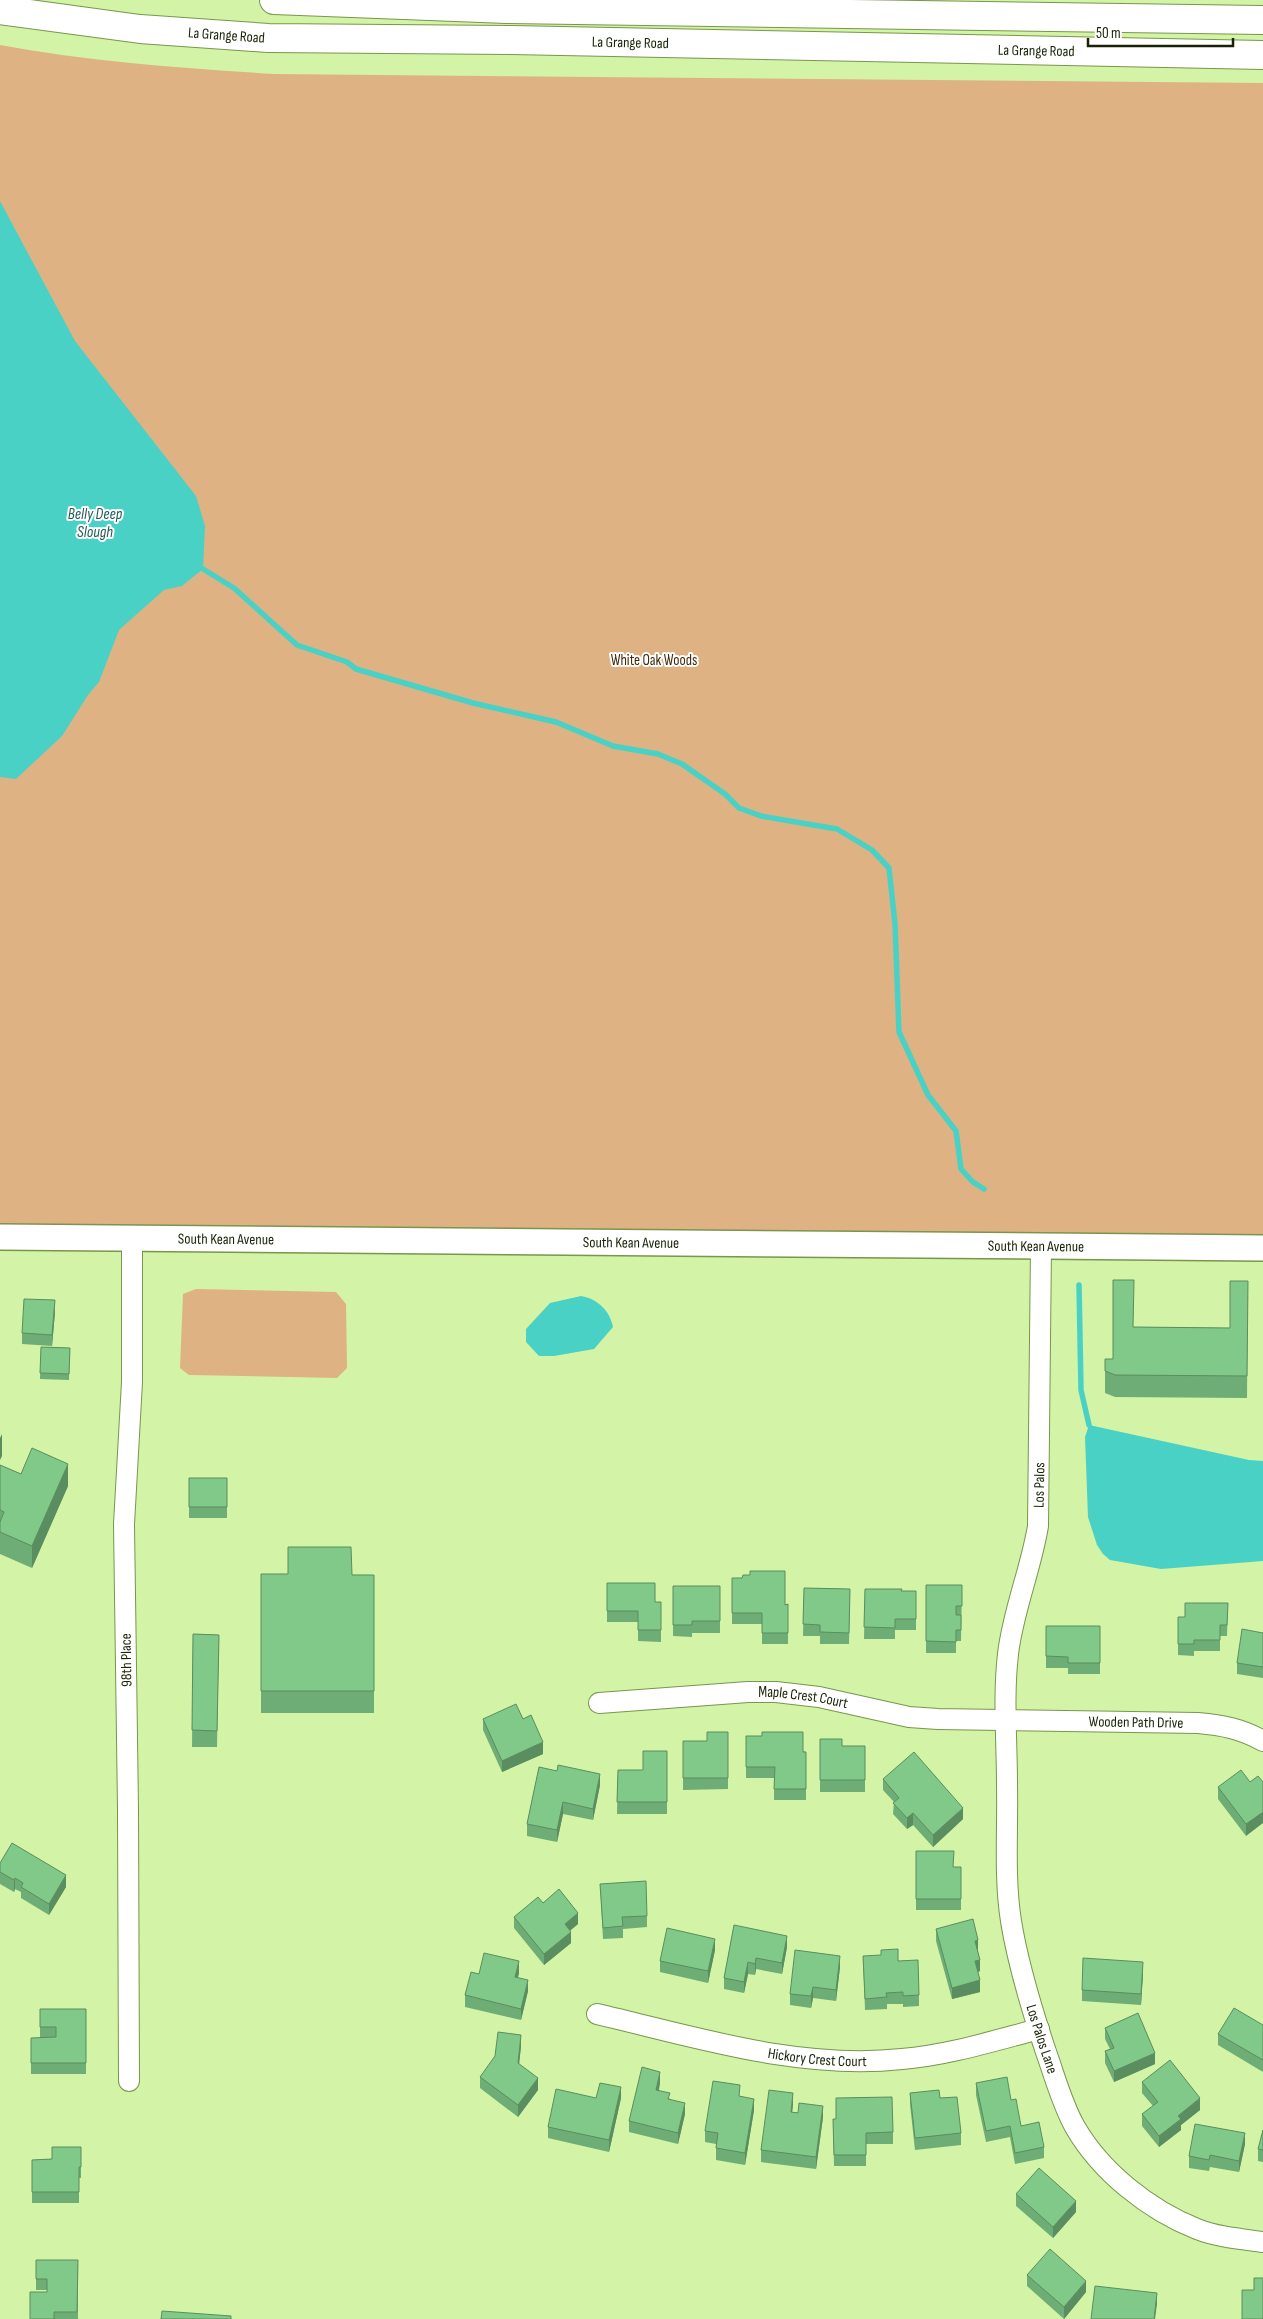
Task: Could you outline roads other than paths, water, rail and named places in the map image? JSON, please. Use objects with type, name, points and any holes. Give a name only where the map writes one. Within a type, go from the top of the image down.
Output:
[{"type":"highway","points":[[274,0],[506,9],[1263,20]]},
{"type":"highway","name":"La Grange Road","points":[[0,10],[140,29],[268,38],[510,40],[1263,55]]},
{"type":"street","name":"South Kean Avenue","points":[[0,1237],[1263,1248]]},
{"type":"street","name":"98th Place","points":[[129,2081],[124,1524],[132,1382],[132,1238]]},
{"type":"street","name":"Los Palos","points":[[1007,1721],[1008,1653],[1014,1622],[1033,1556],[1038,1526],[1041,1246]]},
{"type":"street","name":"Maple Crest Court","points":[[599,1703],[748,1692],[776,1692],[819,1697],[909,1717],[1007,1721]]},
{"type":"street","name":"Wooden Path Drive","points":[[1007,1721],[1198,1723],[1225,1726],[1247,1732],[1263,1741]]},
{"type":"street","name":"Los Palos Lane","points":[[1007,1721],[1008,1884],[1011,1920],[1039,2029],[1062,2096],[1075,2127],[1110,2171],[1138,2196],[1173,2218],[1198,2230],[1230,2238],[1263,2242]]},
{"type":"street","name":"Hickory Crest Court","points":[[596,2014],[770,2054],[859,2061],[901,2060],[936,2055],[966,2049],[1039,2029]]},
{"type":"water","name":"Belly Deep Slough","points":[[0,201],[75,341],[196,496],[205,526],[203,569],[182,586],[164,590],[119,630],[99,682],[88,695],[62,736],[16,779],[0,777]]},
{"type":"water","points":[[581,1296],[598,1303],[606,1311],[613,1327],[594,1349],[554,1356],[539,1356],[526,1342],[526,1329],[550,1303]]},
{"type":"water","points":[[1089,1425],[1249,1460],[1263,1461],[1263,1561],[1161,1569],[1110,1560],[1097,1545],[1088,1517],[1085,1437]]},
{"type":"waterway","points":[[203,569],[234,588],[297,645],[347,662],[356,669],[473,703],[556,722],[613,746],[658,754],[682,764],[725,794],[739,808],[761,816],[837,829],[872,850],[889,868],[895,924],[899,1032],[928,1095],[956,1131],[961,1169],[973,1182],[984,1189]]},
{"type":"waterway","points":[[1079,1285],[1081,1390],[1089,1425]]},
{"type":"park label","name":"White Oak Woods","points":[[654,660]]}]
